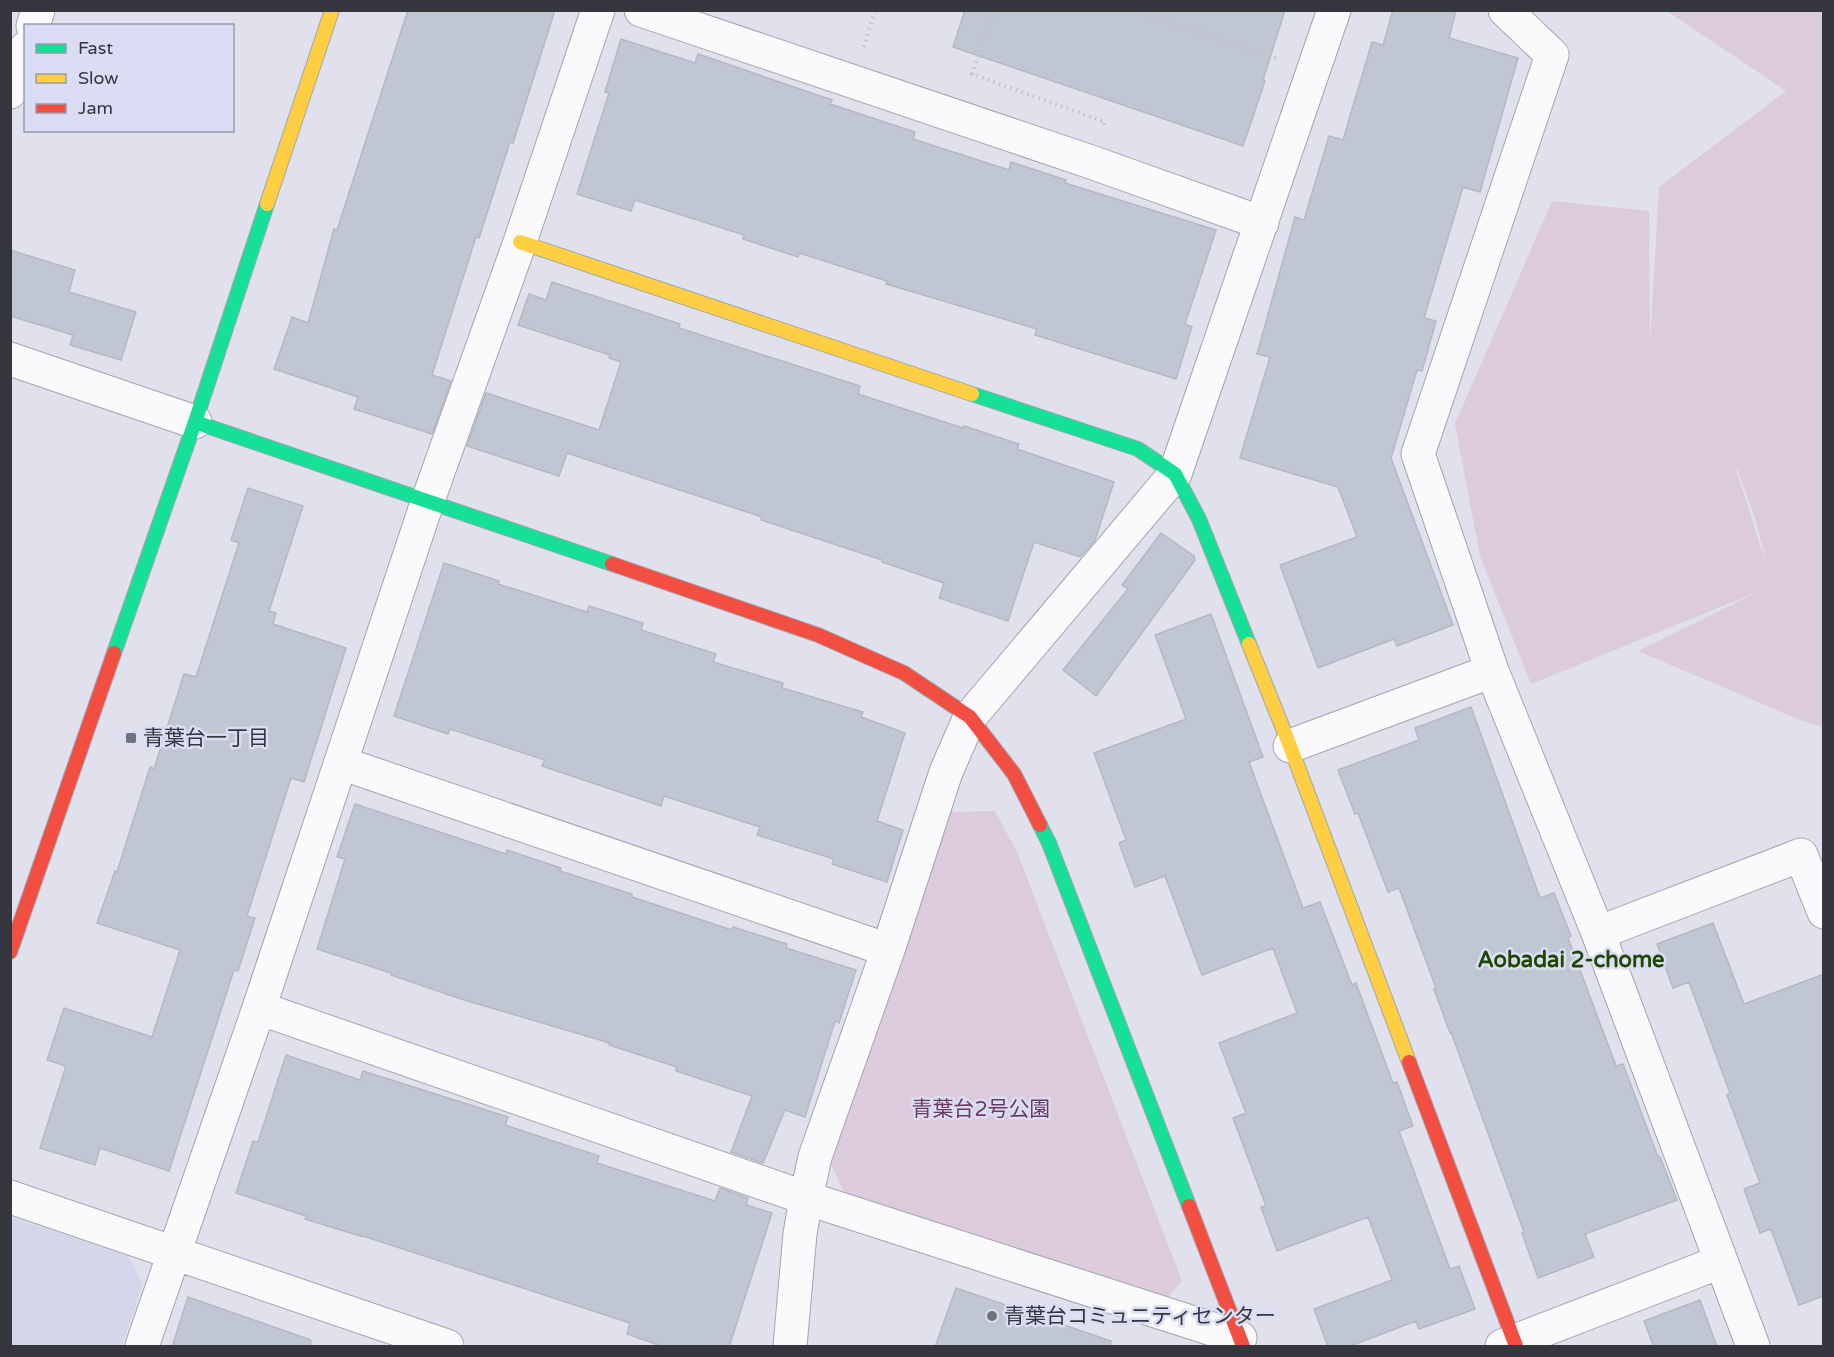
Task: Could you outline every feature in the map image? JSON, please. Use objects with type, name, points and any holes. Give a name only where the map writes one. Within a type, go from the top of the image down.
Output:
[{"type":"street","points":[[10,952],[195,422],[332,10]]},
{"type":"street","points":[[142,1347],[259,1008],[427,502],[520,242],[598,10]]},
{"type":"street","points":[[641,10],[1091,162],[1262,223]]},
{"type":"street","points":[[790,1347],[800,1234],[815,1157],[888,950],[946,772],[970,717],[1175,474],[1334,10]]},
{"type":"street","points":[[1505,10],[1552,55],[1418,454],[1492,671],[1598,933],[1753,1347]]},
{"type":"street","points":[[10,92],[24,54]]},
{"type":"street","points":[[520,242],[1138,449],[1175,474],[1199,519],[1290,746],[1511,1345],[1720,1262]]},
{"type":"street","points":[[10,359],[819,635],[904,674],[970,717],[1014,774],[1049,843],[1241,1342]]},
{"type":"street","points":[[1290,746],[1492,671]]},
{"type":"street","points":[[341,763],[888,950]]},
{"type":"street","points":[[1598,933],[1801,855],[1824,912]]},
{"type":"street","points":[[259,1008],[806,1197],[1241,1342]]},
{"type":"street","points":[[10,1197],[447,1347]]},
{"type":"path","points":[[993,10],[972,74],[1105,122],[1091,162]]},
{"type":"path","points":[[1132,10],[1278,60],[1282,50]]},
{"type":"shaded area","points":[[11,1217],[128,1256],[143,1284],[122,1346],[11,1346]]},
{"type":"green space","points":[[1667,11],[1823,11],[1823,727],[1802,721],[1638,651],[1760,591],[1531,684],[1480,556],[1455,424],[1552,201],[1649,211],[1650,343],[1659,187],[1786,91]],"holes":[[[1736,469],[1737,469],[1755,518],[1767,566]]]},
{"type":"green space","name":"青葉台2号公園","points":[[995,811],[1017,852],[1182,1281],[1163,1303],[845,1194],[830,1162],[949,812]]},
{"type":"building","points":[[408,10],[555,10],[513,143],[510,142],[479,238],[476,237],[432,375],[451,381],[432,434],[354,409],[358,397],[274,369],[292,317],[308,323],[334,229],[337,230]]},
{"type":"building","points":[[965,10],[1285,10],[1263,80],[1265,81],[1243,146],[953,47]]},
{"type":"building","points":[[1393,10],[1456,10],[1449,38],[1518,58],[1480,192],[1463,187],[1424,318],[1436,321],[1422,371],[1417,370],[1391,458],[1453,625],[1397,646],[1394,639],[1318,668],[1280,565],[1357,537],[1338,487],[1240,458],[1270,357],[1257,354],[1295,217],[1304,220],[1329,136],[1343,140],[1372,42],[1383,45]]},
{"type":"building","points":[[621,39],[695,63],[698,54],[832,100],[830,104],[915,132],[913,139],[1009,170],[1011,162],[1066,180],[1065,183],[1216,230],[1185,324],[1192,327],[1176,379],[1035,335],[1037,329],[886,284],[887,281],[799,253],[798,257],[743,239],[744,235],[635,200],[631,211],[577,194],[609,93],[605,92]]},
{"type":"building","points":[[10,250],[75,270],[69,292],[136,312],[121,360],[70,345],[73,335],[10,316]]},
{"type":"building","points":[[552,282],[680,324],[679,328],[860,386],[858,394],[1019,444],[1017,449],[1114,482],[1095,540],[1080,557],[1034,542],[1008,621],[939,598],[944,583],[761,520],[762,517],[567,453],[559,476],[467,446],[486,393],[599,430],[621,362],[609,358],[610,355],[518,325],[529,294],[546,300]]},
{"type":"building","points":[[248,488],[303,506],[269,611],[276,613],[273,624],[346,648],[304,782],[291,778],[247,916],[255,918],[238,971],[234,970],[169,1171],[100,1148],[95,1165],[40,1148],[66,1066],[47,1060],[64,1008],[152,1037],[180,950],[97,923],[115,871],[117,872],[150,767],[154,769],[184,674],[196,677],[239,543],[231,540]]},
{"type":"building","points":[[1161,533],[1194,556],[1195,560],[1096,696],[1063,670],[1128,589],[1122,585]]},
{"type":"building","points":[[444,563],[499,581],[498,584],[587,612],[589,606],[643,623],[641,630],[716,654],[713,662],[783,683],[782,688],[863,712],[861,717],[905,733],[877,821],[903,830],[887,882],[832,864],[834,859],[757,835],[760,827],[664,796],[661,806],[542,766],[545,760],[450,729],[448,734],[394,716]]},
{"type":"building","points":[[1211,614],[1263,757],[1249,762],[1303,908],[1320,902],[1352,985],[1356,983],[1393,1083],[1397,1082],[1413,1126],[1399,1131],[1450,1269],[1459,1266],[1475,1309],[1419,1329],[1416,1321],[1348,1347],[1328,1347],[1314,1309],[1392,1280],[1368,1217],[1277,1251],[1261,1207],[1266,1206],[1233,1118],[1246,1113],[1219,1043],[1297,1013],[1273,948],[1202,975],[1165,876],[1135,887],[1119,843],[1126,840],[1094,753],[1186,719],[1155,635]]},
{"type":"building","points":[[1471,707],[1540,898],[1554,893],[1571,936],[1568,938],[1616,1066],[1623,1064],[1677,1200],[1585,1234],[1594,1257],[1538,1278],[1522,1233],[1524,1232],[1399,888],[1388,892],[1358,813],[1355,814],[1338,770],[1419,740],[1415,728]]},
{"type":"building","points":[[355,804],[506,854],[507,850],[561,868],[560,871],[632,894],[632,897],[732,930],[733,927],[787,944],[786,948],[856,970],[839,1023],[835,1021],[805,1117],[785,1110],[763,1163],[731,1152],[752,1096],[676,1071],[677,1067],[609,1045],[610,1043],[461,999],[317,949],[345,859],[337,857]]},
{"type":"building","points":[[1713,923],[1744,1004],[1824,974],[1824,1296],[1799,1305],[1771,1229],[1760,1233],[1744,1189],[1760,1183],[1727,1095],[1730,1093],[1689,982],[1673,988],[1657,944]]},
{"type":"building","points":[[286,1055],[360,1080],[363,1071],[508,1117],[505,1125],[599,1156],[597,1163],[715,1201],[720,1188],[748,1198],[746,1205],[772,1213],[729,1347],[664,1347],[627,1334],[630,1323],[305,1219],[306,1216],[236,1193],[253,1141],[258,1142]]},
{"type":"building","name":"青葉台コミュニティセンター","points":[[956,1288],[1111,1341],[1110,1347],[935,1347]]},
{"type":"building","points":[[188,1297],[311,1340],[310,1347],[172,1347]]},
{"type":"building","points":[[1700,1300],[1717,1347],[1654,1347],[1644,1321]]},
{"type":"traffic: fast","points":[[114,653],[195,422],[267,204]]},
{"type":"traffic: fast","points":[[972,394],[1138,449],[1175,474],[1199,519],[1249,644]]},
{"type":"traffic: fast","points":[[195,422],[612,564]]},
{"type":"traffic: fast","points":[[1040,825],[1049,843],[1189,1206]]},
{"type":"traffic: slow","points":[[267,204],[332,10]]},
{"type":"traffic: slow","points":[[520,242],[972,394]]},
{"type":"traffic: slow","points":[[1249,644],[1290,746],[1409,1062]]},
{"type":"traffic: jam","points":[[612,564],[818,635],[904,673],[970,717],[1014,774],[1040,825]]},
{"type":"traffic: jam","points":[[10,952],[114,653]]},
{"type":"traffic: jam","points":[[1409,1062],[1516,1346]]},
{"type":"traffic: jam","points":[[1189,1206],[1243,1346]]},
{"type":"place","name":"青葉台一丁目","points":[[131,738]]},
{"type":"place","name":"青葉台コミュニティセンター","points":[[992,1316]]},
{"type":"district","name":"Aobadai 2-chome","points":[[1571,959]]}]
